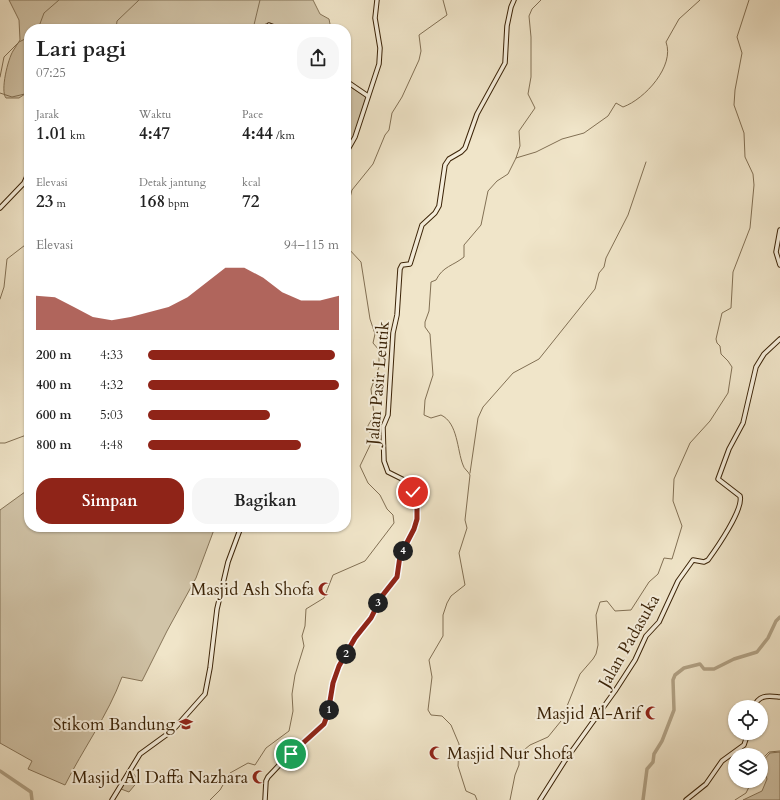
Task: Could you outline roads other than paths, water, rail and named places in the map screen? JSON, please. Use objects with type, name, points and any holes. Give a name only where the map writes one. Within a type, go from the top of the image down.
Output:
[{"type":"street","points":[[351,144],[355,137],[377,72],[380,56],[375,18],[377,0]]},
{"type":"street","name":"Jalan Pasir Leutik","points":[[265,800],[266,781],[268,777],[283,761],[324,724],[328,713],[333,683],[337,671],[355,638],[371,618],[382,597],[396,579],[400,556],[414,529],[417,519],[417,504],[410,485],[407,481],[388,472],[384,461],[384,426],[388,414],[393,333],[397,314],[400,272],[402,265],[410,264],[415,244],[423,224],[438,208],[445,165],[450,158],[465,148],[477,114],[502,69],[506,58],[507,26],[514,0]]},
{"type":"street","points":[[351,84],[368,96]]},
{"type":"street","points":[[0,208],[24,183]]},
{"type":"street","points":[[780,230],[776,252],[780,265]]},
{"type":"street","name":"Jalan Padasuka","points":[[540,800],[564,762],[615,691],[635,660],[646,636],[659,622],[670,594],[683,573],[693,560],[704,562],[708,560],[727,530],[741,499],[735,491],[718,479],[732,443],[744,423],[756,367],[764,354],[780,339]]},
{"type":"street","points":[[112,800],[140,754],[176,727],[204,694],[210,668],[217,609],[228,562],[239,532]]},
{"type":"street","points":[[757,700],[764,696],[780,697]]},
{"type":"street","points":[[686,800],[706,784],[722,761],[744,745],[746,740]]},
{"type":"waterway","points":[[40,24],[44,13],[59,0]]},
{"type":"waterway","points":[[117,24],[117,21],[139,0]]},
{"type":"waterway","points":[[254,24],[260,0]]},
{"type":"waterway","points":[[351,194],[352,190],[373,164],[385,135],[389,130],[392,113],[402,97],[419,60],[421,51],[419,35],[447,15],[443,0]]},
{"type":"waterway","points":[[477,800],[475,795],[466,791],[458,766],[459,744],[451,725],[442,716],[431,715],[428,710],[432,677],[429,660],[443,636],[443,615],[447,603],[451,596],[465,585],[459,553],[467,528],[465,520],[470,475],[461,459],[456,437],[451,424],[441,415],[431,418],[424,415],[425,400],[433,375],[430,334],[425,327],[425,322],[429,311],[431,282],[436,280],[445,269],[464,257],[464,245],[481,225],[488,191],[497,181],[508,174],[520,146],[519,131],[535,108],[528,94],[531,77],[531,37],[529,16],[532,9],[541,0]]},
{"type":"waterway","points":[[516,158],[536,152],[562,139],[584,133],[608,116],[616,103],[623,107],[640,97],[649,89],[662,71],[668,51],[666,42],[679,19],[700,0]]},
{"type":"waterway","points":[[510,800],[515,775],[519,765],[519,754],[530,745],[548,737],[561,721],[580,674],[596,654],[598,645],[596,615],[600,602],[607,601],[615,611],[631,610],[649,582],[658,574],[664,558],[672,559],[682,526],[673,501],[674,479],[690,443],[710,421],[728,393],[732,367],[721,354],[720,346],[716,339],[722,313],[731,308],[733,272],[750,228],[754,185],[753,174],[745,157],[744,133],[734,105],[735,90],[742,53],[737,37],[749,0]]},
{"type":"waterway","points":[[0,77],[4,57],[19,42],[24,40]]},
{"type":"waterway","points":[[0,93],[12,97],[24,94]]},
{"type":"waterway","points":[[470,473],[478,418],[483,407],[513,373],[539,359],[595,289],[599,273],[604,267],[606,258],[628,215],[646,162]]},
{"type":"waterway","points":[[0,299],[4,287],[7,259],[24,246]]},
{"type":"waterway","points":[[210,800],[220,790],[230,773],[248,763],[255,765],[266,748],[289,731],[293,711],[292,694],[295,675],[304,646],[302,636],[305,626],[306,609],[324,598],[333,575],[365,561],[394,523],[393,515],[387,509],[380,495],[368,483],[360,466],[373,439],[368,427],[374,415],[371,389],[379,367],[379,350],[373,343],[375,334],[370,319],[361,262],[351,251]]},
{"type":"waterway","points":[[0,443],[5,443],[24,436]]},
{"type":"waterway","points":[[643,800],[647,769],[653,762],[654,754],[662,741],[674,710],[673,680],[675,675],[684,668],[700,664],[704,669],[714,669],[734,659],[757,652],[768,638],[776,621],[780,617]]},
{"type":"waterway","points":[[768,753],[780,751]]},
{"type":"waterway","points":[[0,771],[31,792],[32,800]]},
{"type":"waterway","points":[[735,800],[746,793],[748,788]]},
{"type":"place","name":"Masjid Ash Shofa","points":[[325,589]]},
{"type":"place","name":"Masjid Al-Arif","points":[[652,713]]},
{"type":"place","name":"Stikom Bandung","points":[[186,724]]},
{"type":"place","name":"Masjid Nur Shofa","points":[[436,753]]},
{"type":"place","name":"Masjid Al Daffa Nazhara","points":[[259,777]]}]
